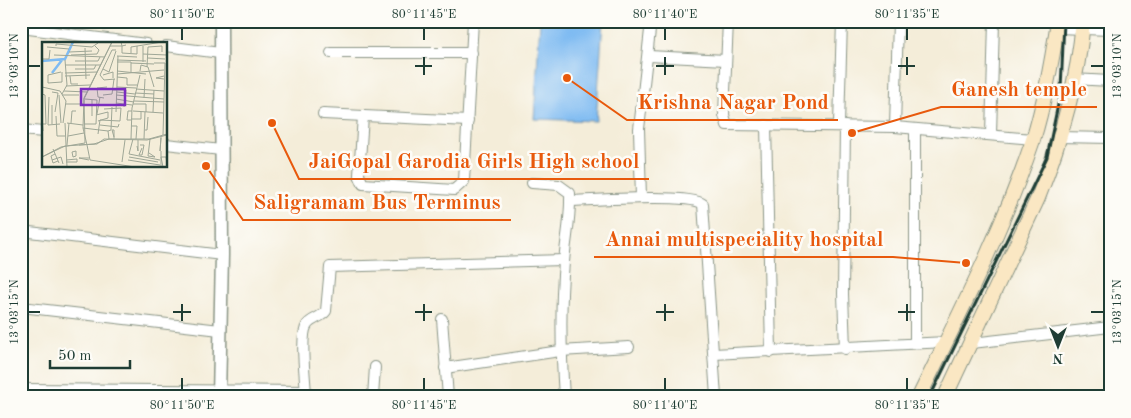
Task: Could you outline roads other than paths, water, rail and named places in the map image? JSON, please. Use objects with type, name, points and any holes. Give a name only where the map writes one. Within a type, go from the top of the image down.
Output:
[{"type":"main road","points":[[919,397],[978,279],[1033,139],[1050,72],[1057,25]]},
{"type":"main road","points":[[945,397],[972,343],[1038,198],[1059,138],[1073,79],[1082,26]]},
{"type":"street","points":[[219,394],[222,255],[220,53],[222,21]]},
{"type":"street","points":[[363,116],[358,175],[363,184],[454,190],[464,181],[473,21]]},
{"type":"street","points":[[641,198],[639,129],[652,21]]},
{"type":"street","points":[[728,21],[724,115],[727,125],[895,127],[1033,139]]},
{"type":"street","points":[[842,21],[843,294],[845,348]]},
{"type":"street","points":[[895,127],[898,21]]},
{"type":"street","points":[[991,135],[994,21]]},
{"type":"street","points":[[1057,25],[1110,30]]},
{"type":"street","points":[[21,28],[130,42]]},
{"type":"street","points":[[168,46],[220,53]]},
{"type":"street","points":[[331,53],[472,53]]},
{"type":"street","points":[[649,56],[726,60]]},
{"type":"street","points":[[1073,79],[1110,81]]},
{"type":"street","points":[[323,114],[468,121]]},
{"type":"street","points":[[766,125],[771,352]]},
{"type":"street","points":[[915,129],[915,343]]},
{"type":"street","points":[[21,130],[42,132]]},
{"type":"street","points":[[1059,138],[1110,138]]},
{"type":"street","points":[[168,144],[221,150]]},
{"type":"street","points":[[532,182],[564,187],[570,193],[570,224],[564,260],[560,351],[564,397]]},
{"type":"street","points":[[570,201],[641,198],[694,200],[703,204],[716,397]]},
{"type":"street","points":[[21,231],[222,255]]},
{"type":"street","points":[[21,389],[219,394],[306,394],[304,333],[310,321],[322,316],[326,311],[330,267],[564,260]]},
{"type":"street","points":[[21,307],[220,330]]},
{"type":"street","points":[[442,319],[448,397]]},
{"type":"street","points":[[972,343],[1110,327]]},
{"type":"street","points":[[714,354],[946,342]]},
{"type":"street","points":[[445,368],[560,351],[629,347]]},
{"type":"street","points":[[373,397],[374,367]]},
{"type":"water","points":[[540,21],[603,21],[596,121],[534,119]]},
{"type":"railway","points":[[930,397],[1047,157],[1061,90],[1064,21]]},
{"type":"place","name":"Krishna Nagar Pond","points":[[567,78]]},
{"type":"place","name":"JaiGopal Garodia Girls High school","points":[[272,123]]},
{"type":"place","name":"Ganesh temple","points":[[852,133]]},
{"type":"place","name":"Saligramam Bus Terminus","points":[[206,166]]},
{"type":"place","name":"Annai multispeciality hospital","points":[[966,263]]}]
